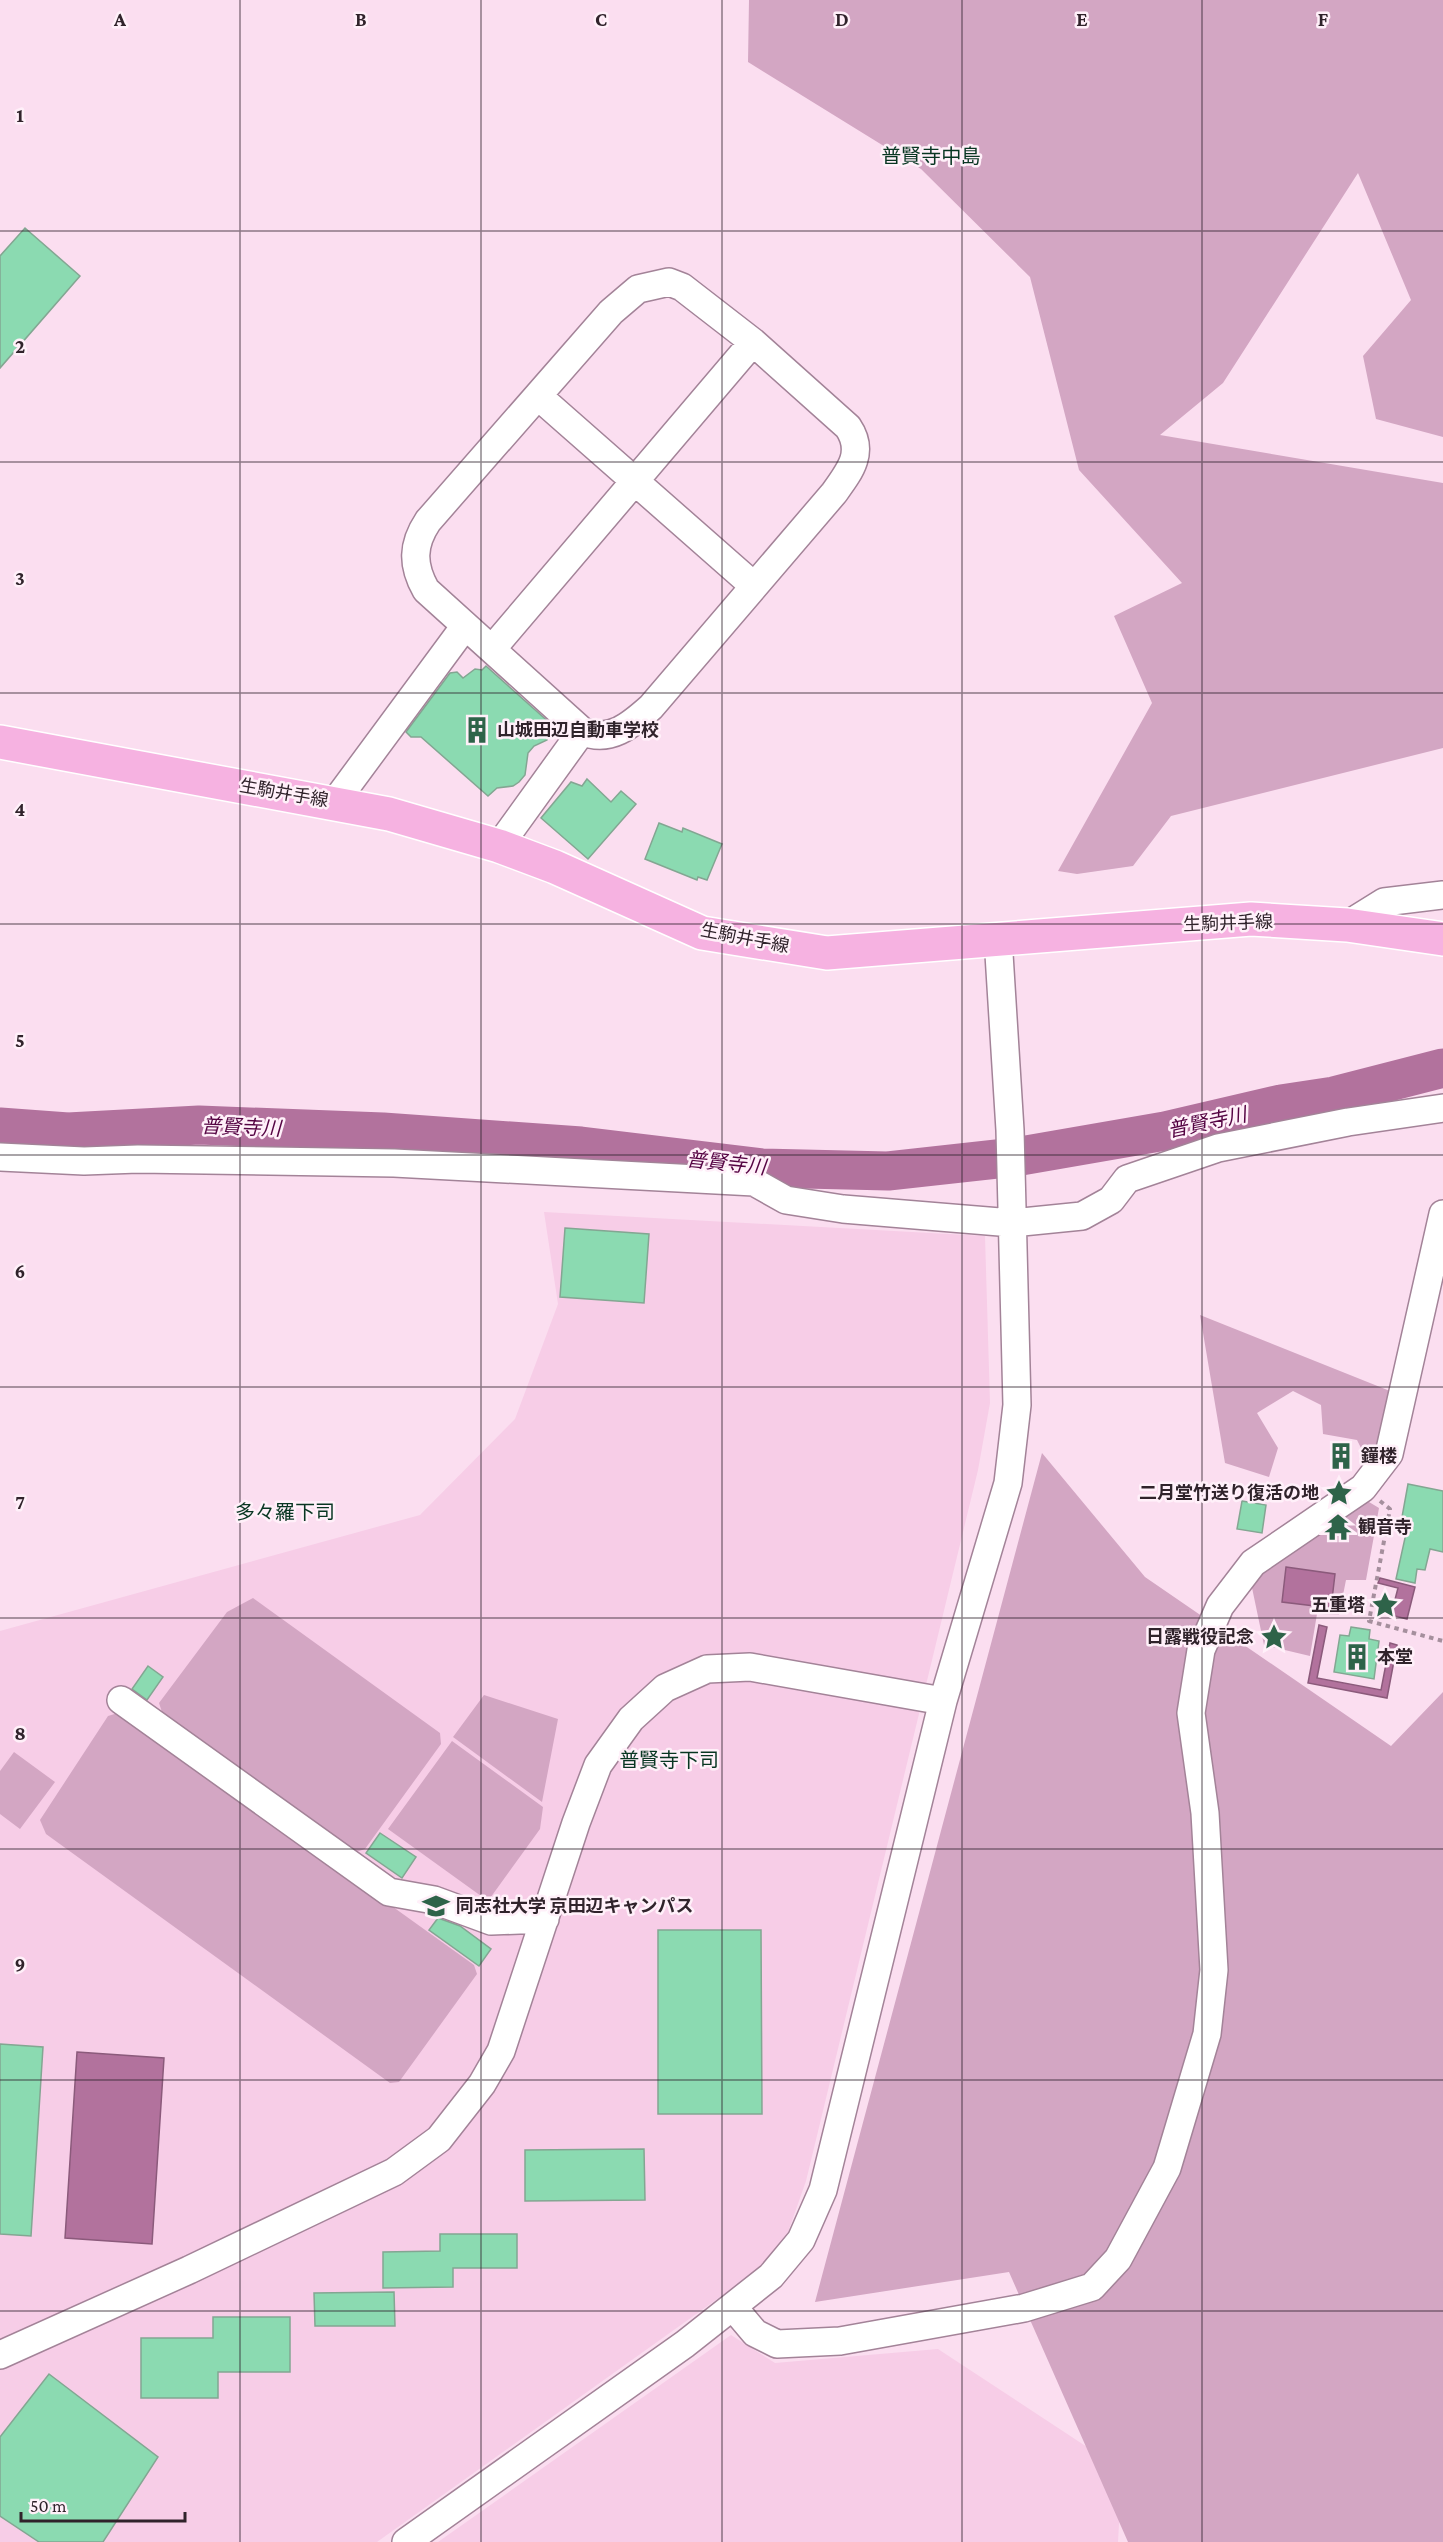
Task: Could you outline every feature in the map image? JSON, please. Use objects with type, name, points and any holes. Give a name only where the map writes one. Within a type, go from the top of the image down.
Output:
[{"type":"main road","name":"生駒井手線","points":[[0,742],[389,813],[499,846],[555,867],[702,933],[827,952],[1251,919],[1347,925],[1443,939]]},
{"type":"street","points":[[669,282],[682,287],[753,342],[848,427],[853,435],[857,453],[849,472],[834,493],[641,716],[612,735],[603,737],[582,731],[465,626],[426,590],[415,564],[417,541],[428,521],[538,396],[619,304],[638,289],[669,282]]},
{"type":"street","points":[[492,649],[753,342]]},
{"type":"street","points":[[538,396],[754,586]]},
{"type":"street","points":[[335,802],[465,626]]},
{"type":"street","points":[[499,846],[582,731]]},
{"type":"street","points":[[1347,925],[1384,902],[1443,895]]},
{"type":"street","points":[[406,2542],[733,2307],[771,2276],[801,2240],[823,2190],[943,1701],[1008,1483],[1017,1405],[1010,1130],[998,938]]},
{"type":"street","points":[[0,1157],[84,1161],[138,1159],[394,1163],[719,1180],[754,1182],[786,1200],[831,1207],[1082,1216],[1111,1200],[1127,1179],[1218,1148],[1348,1122],[1443,1108]]},
{"type":"street","points":[[733,2307],[755,2333],[777,2344],[840,2341],[1024,2308],[1092,2288],[1118,2259],[1167,2168],[1207,2034],[1214,1970],[1205,1813],[1191,1713],[1201,1650],[1221,1606],[1253,1563],[1363,1488],[1389,1454],[1443,1214]]},
{"type":"street","points":[[0,2355],[189,2270],[394,2172],[440,2139],[482,2084],[501,2050],[576,1823],[598,1765],[631,1719],[665,1688],[707,1669],[750,1667],[943,1701]]},
{"type":"street","points":[[121,1700],[389,1892],[435,1900],[491,1922],[545,1919]]},
{"type":"path","points":[[1363,1488],[1390,1509],[1369,1621],[1443,1641]]},
{"type":"shaded area","points":[[749,0],[1443,0],[1443,437],[1376,419],[1363,356],[1411,300],[1358,173],[1223,383],[1160,435],[1443,483],[1443,748],[1171,816],[1133,866],[1077,874],[1058,871],[1152,703],[1114,616],[1182,583],[1079,470],[1030,277],[921,169],[748,62]]},
{"type":"shaded area","name":"同志社大学 京田辺キャンパス","points":[[544,1212],[985,1236],[990,1403],[978,1470],[806,2181],[787,2235],[755,2272],[377,2542],[0,2542],[0,1631],[420,1515],[515,1419],[558,1304]]},
{"type":"shaded area","points":[[1200,1315],[1390,1391],[1381,1457],[1362,1450],[1357,1440],[1323,1434],[1321,1405],[1293,1391],[1257,1413],[1278,1448],[1269,1477],[1225,1463]]},
{"type":"shaded area","points":[[1042,1453],[1145,1577],[1391,1746],[1443,1692],[1443,2542],[1128,2542],[1009,2272],[815,2302]]},
{"type":"shaded area","points":[[1364,1499],[1379,1508],[1366,1580],[1346,1580],[1339,1615],[1317,1614],[1310,1656],[1264,1645],[1251,1583],[1257,1573]]},
{"type":"shaded area","points":[[1286,1567],[1335,1574],[1331,1608],[1282,1602]]},
{"type":"shaded area","points":[[1380,1578],[1415,1587],[1407,1619],[1391,1615],[1398,1588],[1378,1583]]},
{"type":"shaded area","points":[[253,1598],[440,1733],[441,1744],[365,1849],[356,1852],[163,1715],[159,1703],[227,1612]]},
{"type":"shaded area","points":[[1319,1625],[1327,1627],[1317,1678],[1381,1690],[1390,1643],[1397,1645],[1387,1698],[1308,1683]]},
{"type":"shaded area","points":[[484,1695],[558,1719],[542,1802],[453,1737]]},
{"type":"shaded area","points":[[121,1712],[474,1965],[477,1974],[399,2082],[390,2083],[46,1834],[40,1820],[108,1716]]},
{"type":"shaded area","points":[[452,1741],[543,1807],[540,1829],[488,1901],[388,1829]]},
{"type":"shaded area","points":[[14,1752],[55,1782],[20,1829],[0,1814],[0,1771]]},
{"type":"shaded area","points":[[77,2052],[164,2058],[152,2244],[65,2238]]},
{"type":"shaded area","points":[[731,2335],[775,2363],[938,2349],[1122,2470],[1118,2542],[438,2542]]},
{"type":"building","points":[[25,228],[80,276],[0,368],[0,256]]},
{"type":"building","name":"山城田辺自動車学校","points":[[486,666],[552,725],[547,740],[534,746],[528,753],[525,775],[519,782],[513,786],[497,788],[488,796],[421,737],[411,737],[406,732],[450,673],[457,672],[463,678],[475,669],[482,670]]},
{"type":"building","points":[[587,779],[611,802],[621,791],[636,804],[588,859],[541,818],[571,782],[582,786]]},
{"type":"building","points":[[659,823],[682,832],[683,828],[722,844],[707,880],[698,877],[697,880],[645,859]]},
{"type":"building","points":[[565,1228],[649,1234],[644,1303],[560,1297]]},
{"type":"building","points":[[1408,1484],[1443,1491],[1443,1552],[1430,1549],[1425,1570],[1417,1569],[1415,1583],[1396,1579],[1407,1529],[1400,1528]]},
{"type":"building","points":[[1242,1501],[1266,1505],[1262,1533],[1237,1529]]},
{"type":"building","name":"本堂","points":[[1351,1627],[1370,1630],[1369,1639],[1379,1641],[1374,1679],[1334,1672],[1340,1635],[1349,1636]]},
{"type":"building","points":[[148,1666],[163,1677],[147,1700],[132,1689]]},
{"type":"building","points":[[380,1833],[416,1857],[402,1878],[366,1853]]},
{"type":"building","points":[[438,1918],[460,1926],[491,1949],[479,1966],[429,1930]]},
{"type":"building","points":[[658,1930],[761,1930],[762,2114],[658,2114]]},
{"type":"building","points":[[0,2044],[43,2047],[31,2236],[0,2234]]},
{"type":"building","points":[[644,2149],[645,2200],[525,2201],[525,2150]]},
{"type":"building","points":[[440,2234],[517,2234],[517,2268],[453,2268],[453,2287],[383,2288],[383,2252],[440,2251]]},
{"type":"building","points":[[394,2292],[395,2326],[315,2326],[314,2293]]},
{"type":"building","points":[[213,2317],[290,2317],[290,2372],[218,2372],[218,2398],[141,2398],[141,2338],[213,2338]]},
{"type":"building","points":[[49,2374],[158,2457],[103,2542],[39,2542],[0,2516],[0,2437]]},
{"type":"waterway","name":"普賢寺川","points":[[0,1127],[68,1132],[199,1125],[383,1132],[581,1146],[762,1168],[888,1171],[1015,1157],[1165,1131],[1281,1104],[1334,1096],[1443,1068]]},
{"type":"place","name":"山城田辺自動車学校","points":[[477,730]]},
{"type":"place","name":"鐘楼","points":[[1341,1456]]},
{"type":"place","name":"二月堂竹送り復活の地","points":[[1339,1493]]},
{"type":"place","name":"観音寺","points":[[1338,1527]]},
{"type":"place","name":"五重塔","points":[[1385,1605]]},
{"type":"place","name":"日露戦役記念","points":[[1274,1637]]},
{"type":"place","name":"本堂","points":[[1357,1657]]},
{"type":"place","name":"同志社大学 京田辺キャンパス","points":[[436,1906]]},
{"type":"district","name":"普賢寺中島","points":[[931,156]]},
{"type":"district","name":"多々羅下司","points":[[285,1512]]},
{"type":"district","name":"普賢寺下司","points":[[669,1760]]}]
